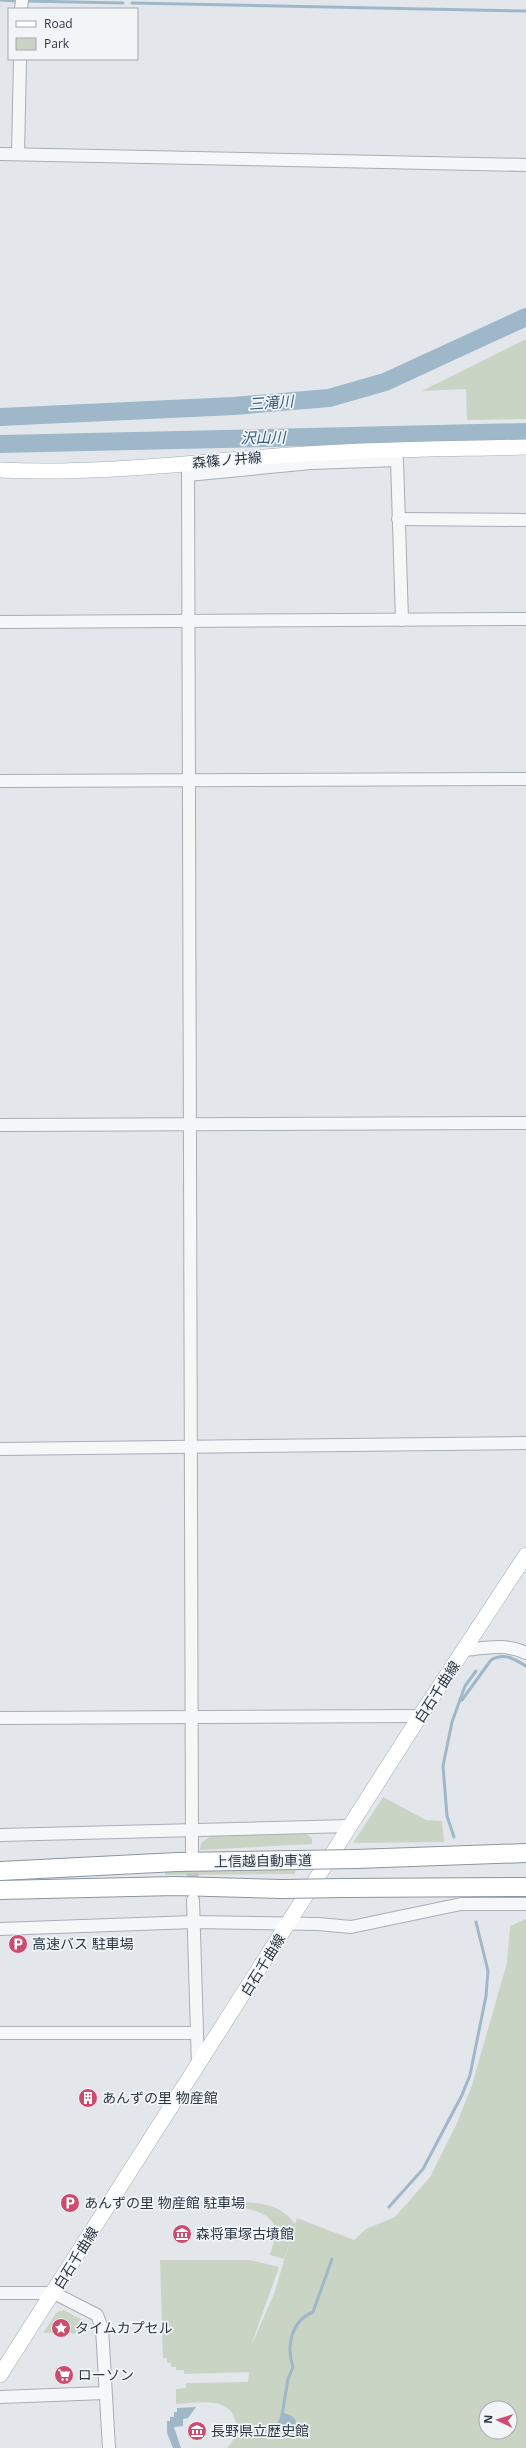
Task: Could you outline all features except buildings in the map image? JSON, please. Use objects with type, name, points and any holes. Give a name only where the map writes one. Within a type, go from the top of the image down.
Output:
[{"type":"highway","name":"上信越自動車道","points":[[0,1871],[177,1862],[526,1853]]},
{"type":"highway","name":"上信越自動車道","points":[[0,1890],[176,1886],[282,1889],[526,1887]]},
{"type":"main road","name":"森篠ノ井線","points":[[0,470],[188,470],[338,452],[526,447]]},
{"type":"main road","name":"白石千曲線","points":[[0,2375],[54,2293],[420,1716],[526,1555]]},
{"type":"street","points":[[18,154],[20,60]]},
{"type":"street","points":[[0,154],[526,165]]},
{"type":"street","points":[[192,1853],[194,1832],[191,1448],[188,470],[397,460],[402,620]]},
{"type":"street","points":[[398,519],[526,520]]},
{"type":"street","points":[[0,622],[526,619]]},
{"type":"street","points":[[0,781],[526,779]]},
{"type":"street","points":[[0,1125],[526,1123]]},
{"type":"street","points":[[0,1449],[526,1443]]},
{"type":"street","points":[[464,1650],[502,1645],[515,1647],[526,1653]]},
{"type":"street","points":[[0,1718],[420,1716]]},
{"type":"street","points":[[0,1835],[194,1832],[300,1826],[350,1826]]},
{"type":"street","points":[[193,1900],[198,2066]]},
{"type":"street","points":[[0,1929],[193,1922],[288,1925],[318,1924],[351,1927],[461,1904],[526,1904]]},
{"type":"street","points":[[0,2033],[196,2033]]},
{"type":"street","points":[[0,2292],[54,2293],[97,2315],[102,2328],[109,2448]]},
{"type":"street","points":[[0,2398],[106,2393]]},
{"type":"green space","points":[[526,339],[526,419],[467,420],[466,389],[422,391]]},
{"type":"green space","points":[[383,1797],[426,1820],[442,1821],[444,1842],[353,1843]]},
{"type":"green space","points":[[301,1831],[312,1838],[312,1844],[200,1850],[201,1843],[212,1835]]},
{"type":"green space","points":[[296,1866],[295,1874],[165,1875],[165,1871]]},
{"type":"green space","points":[[526,1919],[526,2448],[227,2448],[236,2434],[236,2423],[233,2414],[220,2404],[203,2402],[176,2404],[176,2389],[186,2388],[186,2383],[248,2382],[249,2372],[184,2374],[184,2370],[176,2370],[176,2367],[171,2367],[171,2363],[167,2363],[167,2358],[163,2358],[160,2260],[250,2260],[279,2267],[251,2346],[274,2294],[293,2231],[284,2259],[270,2255],[275,2231],[272,2222],[266,2216],[257,2211],[235,2207],[205,2206],[206,2202],[242,2202],[266,2205],[287,2215],[295,2224],[297,2218],[354,2240],[366,2229],[395,2217],[430,2177],[457,2123],[472,2085],[507,1963],[510,1926]]},
{"type":"green space","points":[[64,2310],[86,2322],[90,2327],[87,2328],[88,2330],[73,2334],[70,2332],[43,2333],[57,2312]]},
{"type":"water","points":[[196,2407],[188,2418],[183,2419],[183,2426],[174,2427],[181,2448],[173,2448],[167,2433],[167,2421],[170,2421],[170,2417],[174,2417],[174,2412],[177,2412],[177,2408]]},
{"type":"water","points":[[282,2412],[292,2416],[296,2421],[295,2424],[289,2426],[289,2432],[277,2431],[276,2427]]},
{"type":"waterway","points":[[0,0],[17,1]]},
{"type":"waterway","points":[[26,1],[123,3]]},
{"type":"waterway","points":[[132,3],[526,11]]},
{"type":"waterway","name":"三滝川","points":[[0,417],[234,406],[329,398],[385,382],[526,317]]},
{"type":"waterway","name":"沢山川","points":[[0,444],[526,432]]},
{"type":"waterway","points":[[462,1700],[491,1660],[500,1657],[509,1657],[526,1666]]},
{"type":"waterway","points":[[454,1837],[447,1816],[443,1766],[452,1722],[465,1686],[476,1671]]},
{"type":"waterway","points":[[389,2207],[423,2169],[462,2095],[470,2075],[486,1996],[488,1971],[476,1922]]},
{"type":"waterway","points":[[282,2415],[288,2379],[293,2367],[290,2351],[292,2335],[300,2321],[313,2312],[332,2259]]},
{"type":"tunnel","points":[[192,1855],[193,1893]]},
{"type":"place","name":"高速バス 駐車場","points":[[18,1944]]},
{"type":"place","name":"あんずの里 物産館","points":[[88,2098]]},
{"type":"place","name":"あんずの里 物産館 駐車場","points":[[70,2203]]},
{"type":"place","name":"森将軍塚古墳館","points":[[182,2234]]},
{"type":"place","name":"タイムカプセル","points":[[61,2328]]},
{"type":"place","name":"ローソン","points":[[64,2375]]},
{"type":"place","name":"長野県立歴史館","points":[[197,2431]]}]
